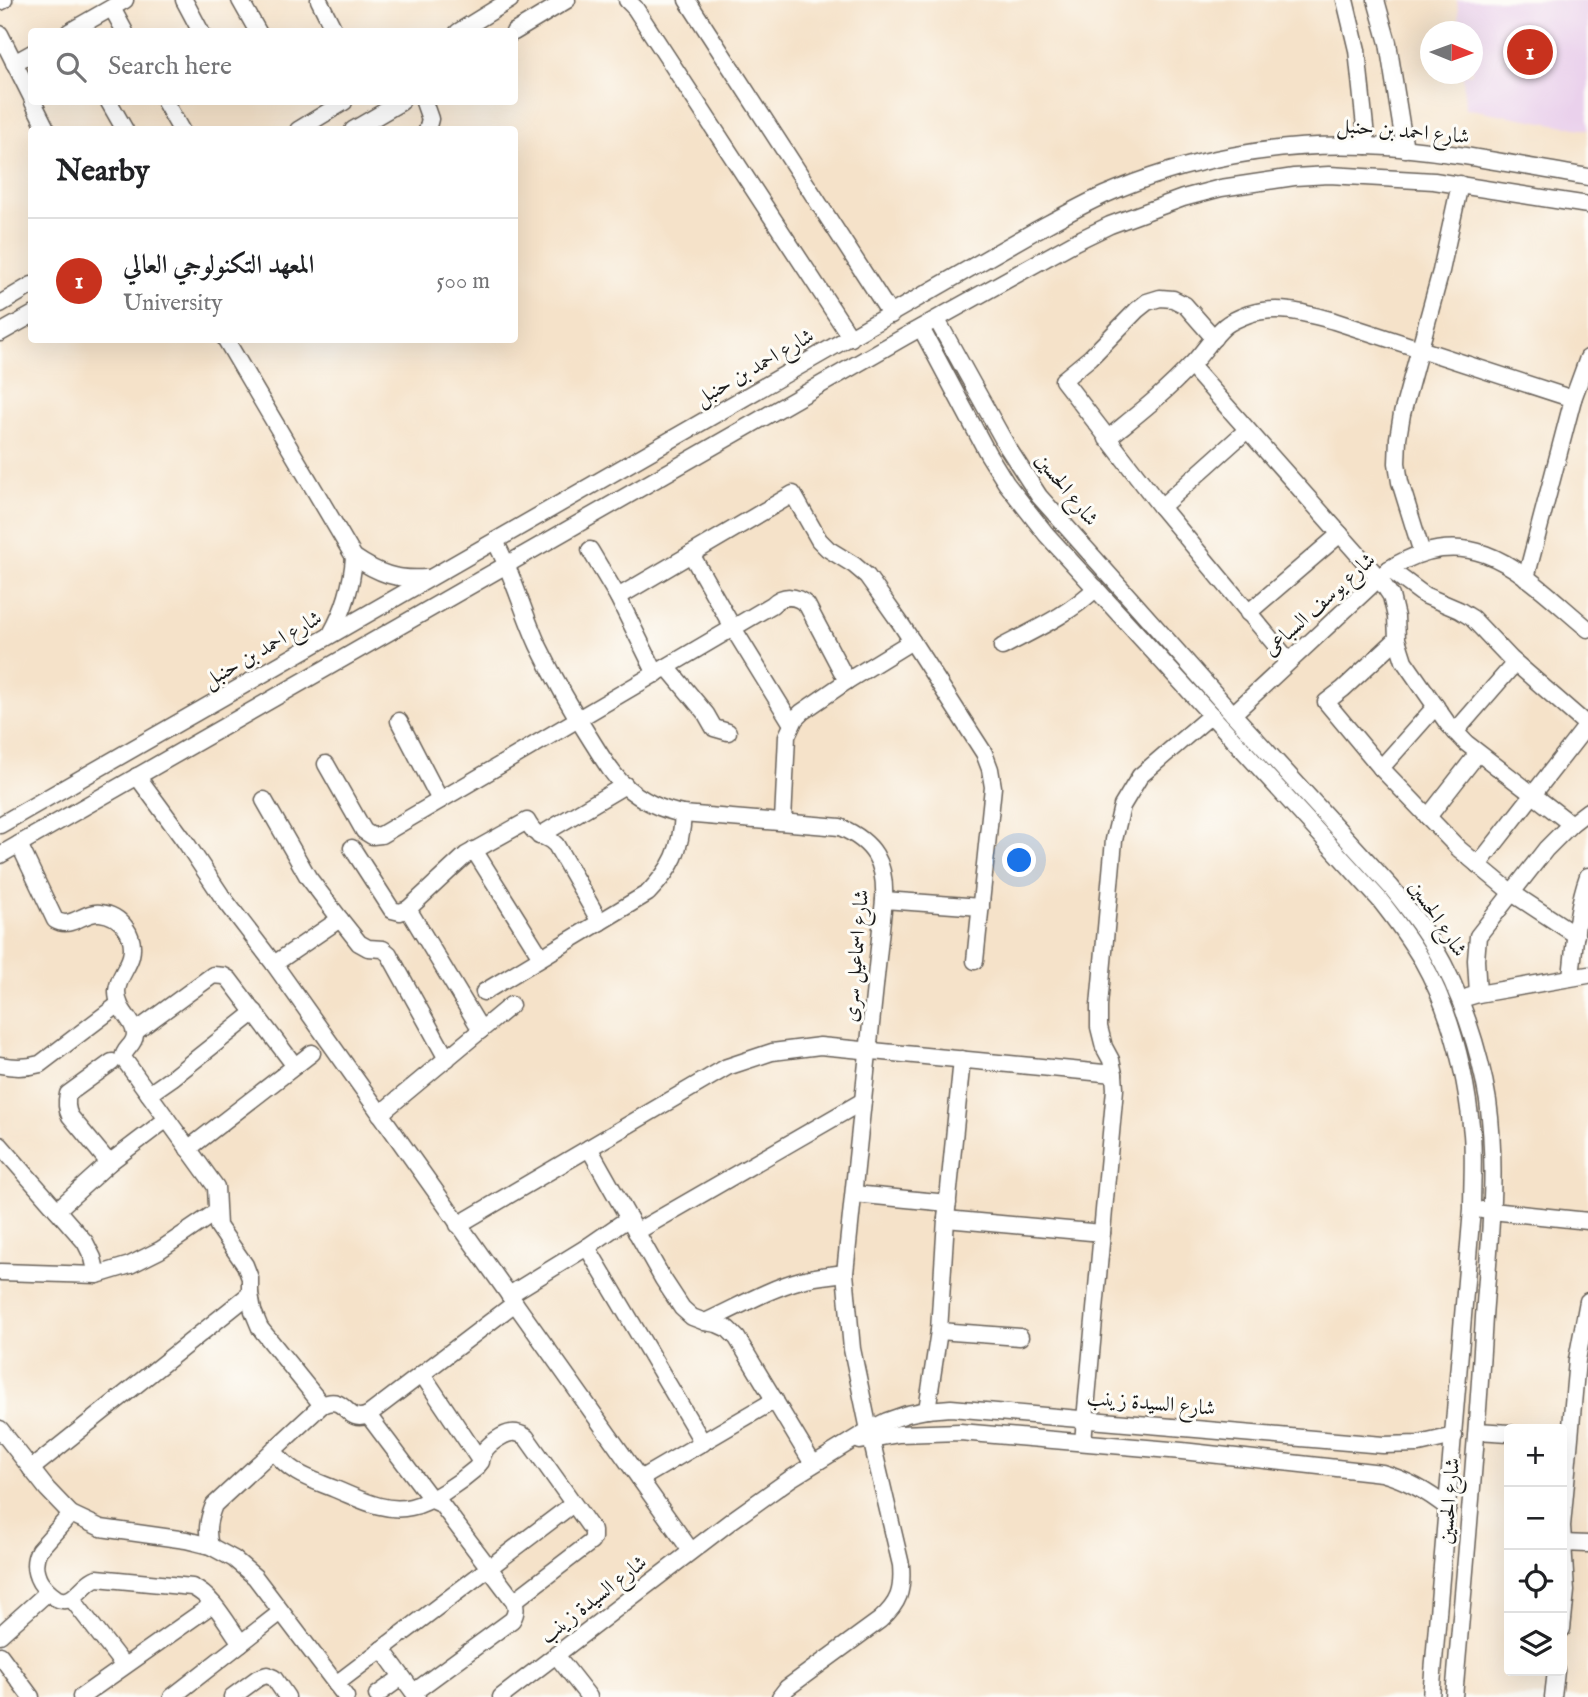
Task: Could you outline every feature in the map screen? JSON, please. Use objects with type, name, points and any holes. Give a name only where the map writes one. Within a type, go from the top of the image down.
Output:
[{"type":"street","points":[[184,0],[199,28]]},
{"type":"street","points":[[240,0],[256,28]]},
{"type":"street","points":[[319,0],[333,28]]},
{"type":"street","points":[[464,28],[510,0]]},
{"type":"street","points":[[518,30],[566,0]]},
{"type":"street","points":[[627,0],[635,8],[851,338]]},
{"type":"street","points":[[687,0],[891,315]]},
{"type":"street","points":[[1345,0],[1357,50],[1367,146]]},
{"type":"street","points":[[1376,0],[1388,43],[1405,149]]},
{"type":"street","points":[[76,28],[118,4],[124,28]]},
{"type":"street","points":[[0,34],[28,92]]},
{"type":"street","points":[[14,63],[28,55]]},
{"type":"street","points":[[34,105],[45,126]]},
{"type":"street","points":[[111,105],[123,126]]},
{"type":"street","points":[[167,105],[179,126]]},
{"type":"street","points":[[360,126],[396,105]]},
{"type":"street","points":[[425,105],[430,119],[428,126]]},
{"type":"street","points":[[302,126],[320,108]]},
{"type":"street","name":"شارع احمد بن حنبل","points":[[0,825],[1068,212],[1104,195],[1179,168],[1217,159],[1255,152],[1330,146],[1405,149],[1588,177]]},
{"type":"street","points":[[0,855],[921,328],[1110,225],[1183,198],[1221,188],[1294,177],[1329,175],[1460,184],[1588,205]]},
{"type":"street","points":[[1141,181],[1150,209]]},
{"type":"street","points":[[1422,553],[1402,493],[1397,451],[1399,426],[1441,271],[1460,184]]},
{"type":"street","points":[[0,304],[28,287]]},
{"type":"street","points":[[1214,338],[1185,305],[1173,299],[1160,298],[1147,302],[1137,310],[1091,357],[1063,380],[1161,507],[1289,661]]},
{"type":"street","points":[[1107,439],[1151,404],[1191,366],[1226,325],[1242,316],[1278,309],[1296,310],[1334,321],[1573,399]]},
{"type":"street","points":[[0,333],[28,317]]},
{"type":"street","name":"شارع الحسين","points":[[937,320],[1008,449],[1052,511],[1391,887],[1414,915],[1451,978],[1478,1056],[1488,1100],[1492,1145],[1491,1211],[1478,1431],[1454,1697]]},
{"type":"street","name":"شارع الحسين","points":[[921,328],[1006,483],[1038,525],[1379,899],[1423,961],[1452,1028],[1462,1065],[1472,1137],[1472,1209],[1431,1697]]},
{"type":"street","points":[[228,343],[354,557],[389,576],[428,578]]},
{"type":"street","points":[[1527,578],[1573,399],[1588,360]]},
{"type":"street","points":[[1191,366],[1340,534],[1384,574],[1472,618],[1515,663],[1588,725],[1478,864]]},
{"type":"street","points":[[1161,507],[1247,430]]},
{"type":"street","points":[[618,597],[793,494],[819,540],[867,576],[984,753],[993,787],[975,961]]},
{"type":"street","points":[[1038,525],[1052,511]]},
{"type":"street","points":[[1248,613],[1340,534]]},
{"type":"street","name":"شارع اسماعيل سرى","points":[[495,541],[508,564],[538,644],[578,720],[604,760],[625,785],[652,804],[671,812],[840,827],[867,844],[880,862],[885,884],[884,900],[845,1273],[852,1349],[901,1565],[902,1581],[899,1596],[880,1620],[787,1688],[780,1697]]},
{"type":"street","name":"شارع يوسف السباعى","points":[[1233,713],[1384,574],[1422,553],[1459,548],[1496,557],[1512,566],[1588,629]]},
{"type":"street","points":[[590,550],[661,671],[706,715],[714,728],[728,732]]},
{"type":"street","points":[[691,554],[792,724]]},
{"type":"street","points":[[330,635],[348,598],[354,557]]},
{"type":"street","points":[[1384,574],[1396,617],[1399,650],[1455,732],[1478,753],[1571,824]]},
{"type":"street","points":[[1002,647],[1072,609],[1096,588]]},
{"type":"street","points":[[326,764],[364,831],[372,836],[381,835],[772,605],[778,598],[800,599],[807,605],[847,681]]},
{"type":"street","points":[[1397,639],[1326,702],[1381,768],[1459,849],[1512,893],[1576,935]]},
{"type":"street","points":[[783,821],[788,736],[792,724],[802,712],[912,641]]},
{"type":"street","points":[[1455,732],[1515,663]]},
{"type":"street","points":[[1381,768],[1436,706]]},
{"type":"street","points":[[1083,1442],[1115,1089],[1114,1074],[1099,1027],[1114,840],[1122,806],[1140,776],[1212,715]]},
{"type":"street","points":[[399,720],[440,800]]},
{"type":"street","points":[[1428,817],[1478,753]]},
{"type":"street","points":[[137,776],[221,895],[274,964],[691,1551]]},
{"type":"street","points":[[538,836],[625,785]]},
{"type":"street","points":[[264,800],[308,877],[359,943],[368,948],[383,949],[389,954],[447,1059]]},
{"type":"street","points":[[1478,994],[1476,960],[1479,936],[1541,856],[1571,824],[1588,811]]},
{"type":"street","points":[[484,992],[648,893],[664,876],[676,856],[682,833],[682,814]]},
{"type":"street","points":[[352,848],[392,909],[400,912],[408,909],[474,850],[527,821],[538,836],[552,840],[556,845],[600,922]]},
{"type":"street","points":[[19,844],[55,920],[70,923],[87,914],[99,912],[111,915],[128,931],[132,943],[131,955],[117,987],[121,1010],[135,1032],[132,1044],[125,1051],[123,1058],[216,1187],[218,1226],[245,1265],[250,1278],[253,1311],[260,1328],[322,1405]]},
{"type":"street","points":[[474,850],[541,957]]},
{"type":"street","points":[[1571,978],[1580,902],[1588,876]]},
{"type":"street","points":[[1379,899],[1391,887]]},
{"type":"street","points":[[884,900],[981,906]]},
{"type":"street","points":[[408,909],[481,1030]]},
{"type":"street","points":[[274,964],[340,919]]},
{"type":"street","points":[[135,1032],[213,975],[224,976],[295,1066]]},
{"type":"street","points":[[1459,1000],[1478,994],[1588,975]]},
{"type":"street","points":[[0,1065],[27,1068],[40,1064],[119,1004]]},
{"type":"street","points":[[380,1114],[511,1005]]},
{"type":"street","points":[[149,1094],[255,1012]]},
{"type":"street","points":[[458,1225],[727,1067],[772,1052],[820,1046],[1114,1074]]},
{"type":"street","points":[[188,1149],[312,1053]]},
{"type":"street","points":[[927,1410],[939,1331],[947,1211],[962,1059]]},
{"type":"street","points":[[109,1163],[70,1116],[66,1101],[68,1094],[113,1062]]},
{"type":"street","points":[[210,1546],[208,1520],[214,1505],[322,1405],[336,1402],[352,1416],[357,1418],[368,1415],[512,1299],[587,1247],[863,1101]]},
{"type":"street","points":[[57,1210],[109,1163],[167,1119]]},
{"type":"street","points":[[0,1145],[85,1242],[97,1275]]},
{"type":"street","points":[[589,1148],[682,1308],[692,1317],[728,1329],[737,1338],[813,1464]]},
{"type":"street","points":[[854,1194],[947,1211],[1102,1233]]},
{"type":"street","points":[[1472,1209],[1588,1221]]},
{"type":"street","points":[[0,1272],[97,1275],[130,1265],[160,1250],[216,1212]]},
{"type":"street","points":[[587,1247],[703,1443]]},
{"type":"street","points":[[705,1322],[800,1280],[845,1273]]},
{"type":"street","points":[[31,1469],[250,1294]]},
{"type":"street","points":[[1567,1431],[1588,1301]]},
{"type":"street","points":[[939,1331],[1020,1337]]},
{"type":"street","points":[[422,1374],[481,1462]]},
{"type":"street","points":[[640,1479],[775,1401]]},
{"type":"street","name":"شارع السيدة زينب","points":[[870,1435],[887,1421],[907,1414],[951,1408],[1383,1445],[1419,1444],[1454,1436]]},
{"type":"street","points":[[368,1415],[432,1500],[441,1504],[489,1567],[514,1601],[516,1611],[512,1620],[415,1695],[382,1649]]},
{"type":"street","points":[[0,1429],[47,1489],[71,1514],[101,1528],[210,1546],[234,1559],[255,1577],[341,1690],[382,1649],[573,1504]]},
{"type":"street","points":[[1478,1431],[1504,1433]]},
{"type":"street","name":"شارع السيدة زينب","points":[[501,1697],[771,1491],[851,1442],[870,1435],[960,1432],[1182,1451],[1382,1473],[1417,1486],[1448,1508]]},
{"type":"street","points":[[273,1450],[282,1463],[295,1473],[378,1507],[400,1508],[432,1500],[477,1468],[485,1450],[509,1433],[526,1437],[593,1531],[592,1540],[514,1601]]},
{"type":"street","points":[[71,1514],[36,1557],[35,1572],[48,1592],[59,1600],[72,1599],[88,1582],[97,1578],[192,1587],[201,1591],[213,1604],[241,1643]]},
{"type":"street","points":[[1567,1543],[1588,1544]]},
{"type":"street","points":[[1563,1550],[1566,1591],[1564,1613]]},
{"type":"street","points":[[0,1635],[48,1592]]},
{"type":"street","points":[[72,1599],[124,1667]]},
{"type":"street","points":[[81,1697],[213,1604]]},
{"type":"street","points":[[172,1697],[281,1612]]},
{"type":"street","points":[[0,1655],[26,1695]]},
{"type":"street","points":[[556,1655],[589,1697]]},
{"type":"street","points":[[232,1697],[258,1678],[267,1675],[274,1678],[287,1697]]},
{"type":"street","points":[[1553,1697],[1555,1676]]},
{"type":"street","points":[[377,1695],[402,1677]]},
{"type":"shaded area","points":[[1457,0],[1588,0],[1588,130],[1465,108],[1464,84],[1483,84],[1483,21],[1459,21]]},
{"type":"place","name":"المعهد التكنولوجي العالي","points":[[1530,52]]}]
